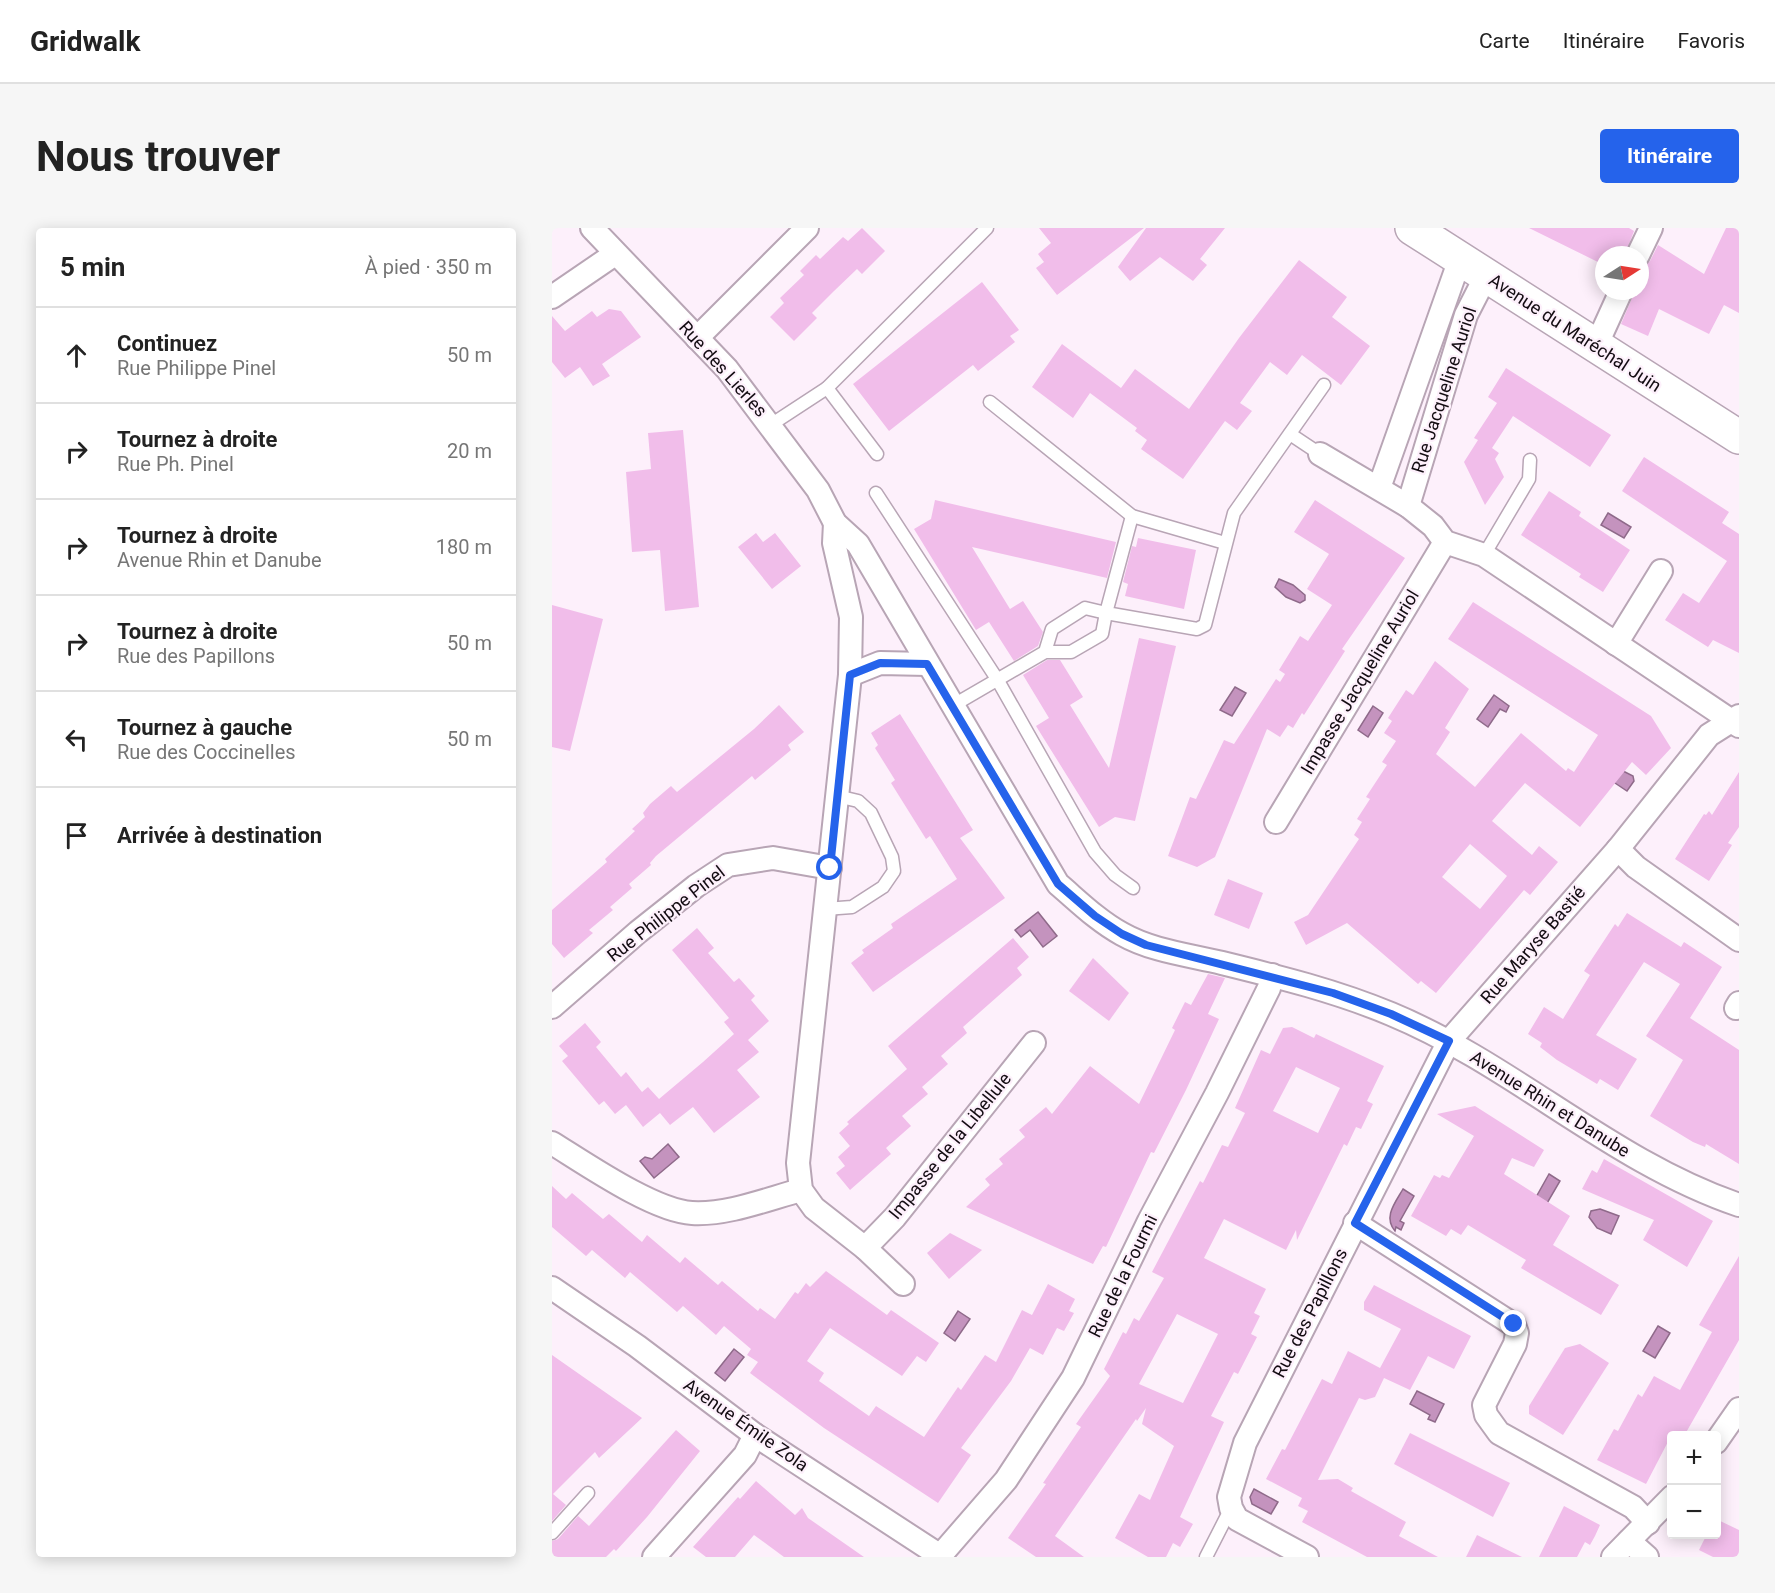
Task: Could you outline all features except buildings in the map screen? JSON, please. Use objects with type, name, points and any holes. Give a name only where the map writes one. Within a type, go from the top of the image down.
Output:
[{"type":"main road","name":"Avenue du Maréchal Juin","points":[[1412,228],[1739,437]]},
{"type":"street","name":"Rue des Lierles","points":[[591,228],[727,369],[772,424],[819,490],[835,524]]},
{"type":"street","points":[[697,338],[807,228]]},
{"type":"street","points":[[1642,246],[1651,228]]},
{"type":"street","points":[[552,297],[615,254]]},
{"type":"street","name":"Rue Jacqueline Auriol","points":[[1379,489],[1473,268]]},
{"type":"street","name":"Rue Jacqueline Auriol","points":[[1408,506],[1466,315],[1473,268]]},
{"type":"street","points":[[1596,346],[1617,300]]},
{"type":"street","points":[[1320,454],[1408,506],[1433,526],[1445,542],[1484,555],[1736,721]]},
{"type":"street","points":[[835,524],[834,543],[851,617],[850,675],[798,1162],[801,1190],[813,1208],[865,1248],[903,1284]]},
{"type":"street","name":"Avenue Rhin et Danube","points":[[835,524],[858,544],[1058,884],[1095,916],[1122,934],[1146,945],[1272,975],[1333,993],[1391,1014],[1449,1041],[1656,1170],[1708,1195],[1739,1205]]},
{"type":"street","name":"Impasse Jacqueline Auriol","points":[[1276,822],[1445,542]]},
{"type":"street","points":[[1616,644],[1661,571]]},
{"type":"street","points":[[850,675],[880,663],[927,664]]},
{"type":"street","name":"Rue Maryse Bastié","points":[[1449,1041],[1618,849],[1708,735],[1736,721]]},
{"type":"street","points":[[1618,849],[1636,867],[1739,940]]},
{"type":"street","name":"Rue Philippe Pinel","points":[[552,1007],[638,932],[696,886],[728,865],[773,858],[830,868]]},
{"type":"street","name":"Rue de la Fourmi","points":[[941,1556],[1006,1480],[1073,1378],[1149,1221],[1269,988],[1272,975]]},
{"type":"street","name":"Rue des Papillons","points":[[1231,1509],[1229,1497],[1245,1443],[1449,1041]]},
{"type":"street","name":"Impasse de la Libellule","points":[[865,1248],[895,1216],[1034,1042]]},
{"type":"street","points":[[552,1143],[666,1209],[692,1213],[719,1211],[801,1190]]},
{"type":"street","points":[[1355,1223],[1514,1324],[1518,1333],[1515,1344],[1484,1405],[1486,1415],[1499,1433],[1633,1507],[1648,1523]]},
{"type":"street","name":"Avenue Émile Zola","points":[[552,1288],[637,1346],[755,1435],[941,1556]]},
{"type":"street","points":[[1721,1435],[1739,1409]]},
{"type":"street","points":[[654,1557],[745,1455],[755,1435]]},
{"type":"street","points":[[1613,1557],[1667,1502]]},
{"type":"street","points":[[1231,1509],[1238,1519],[1307,1557]]},
{"type":"street","points":[[1629,1541],[1647,1557]]},
{"type":"lane","points":[[772,424],[827,388],[987,228]]},
{"type":"lane","points":[[1045,652],[1052,629],[1086,608],[1197,629],[1205,625],[1234,513],[1324,385]]},
{"type":"lane","points":[[827,388],[877,454]]},
{"type":"lane","points":[[990,402],[1132,516],[1225,543]]},
{"type":"lane","points":[[1290,434],[1320,454]]},
{"type":"lane","points":[[1484,555],[1529,479],[1530,460]]},
{"type":"lane","points":[[876,493],[997,679],[1095,852],[1115,875],[1133,888]]},
{"type":"lane","points":[[952,706],[1045,652],[1071,652],[1102,634],[1132,516]]},
{"type":"lane","points":[[825,909],[852,907],[884,887],[894,871],[892,857],[872,813],[858,801],[837,796]]},
{"type":"lane","points":[[552,1533],[588,1493]]},
{"type":"lane","points":[[1206,1557],[1231,1509]]},
{"type":"shaded area","points":[[1608,513],[1631,527],[1624,538],[1601,525]]},
{"type":"shaded area","points":[[1279,579],[1293,585],[1305,595],[1305,600],[1300,603],[1286,597],[1275,587]]},
{"type":"shaded area","points":[[1235,687],[1246,693],[1232,716],[1220,710]]},
{"type":"shaded area","points":[[1494,695],[1509,706],[1506,712],[1500,709],[1488,727],[1477,719]]},
{"type":"shaded area","points":[[1373,706],[1383,713],[1368,737],[1358,730]]},
{"type":"shaded area","points":[[1623,771],[1633,776],[1634,781],[1627,791],[1603,775]]},
{"type":"shaded area","points":[[1038,912],[1057,936],[1043,947],[1030,930],[1021,937],[1015,930]]},
{"type":"shaded area","points":[[668,1144],[679,1157],[654,1178],[640,1161],[645,1157],[652,1159]]},
{"type":"shaded area","points":[[1549,1174],[1560,1181],[1546,1205],[1535,1199]]},
{"type":"shaded area","points":[[1403,1189],[1414,1196],[1400,1221],[1404,1223],[1401,1230],[1396,1227],[1395,1231],[1390,1215]]},
{"type":"shaded area","points":[[1600,1209],[1619,1216],[1611,1234],[1597,1228],[1589,1217],[1591,1211]]},
{"type":"shaded area","points":[[958,1311],[970,1319],[955,1341],[944,1333]]},
{"type":"shaded area","points":[[1658,1326],[1670,1333],[1655,1358],[1643,1351]]},
{"type":"shaded area","points":[[734,1349],[744,1357],[725,1381],[715,1373]]},
{"type":"shaded area","points":[[1417,1391],[1444,1404],[1435,1422],[1428,1419],[1430,1415],[1410,1404]]},
{"type":"shaded area","points":[[1254,1489],[1278,1502],[1271,1514],[1252,1504],[1250,1497]]},
{"type":"route","points":[[830,868],[850,675],[880,663],[927,664],[1058,884],[1095,916],[1122,934],[1146,945],[1272,975],[1333,993],[1391,1014],[1449,1041],[1355,1223],[1508,1318],[1514,1324]]}]
